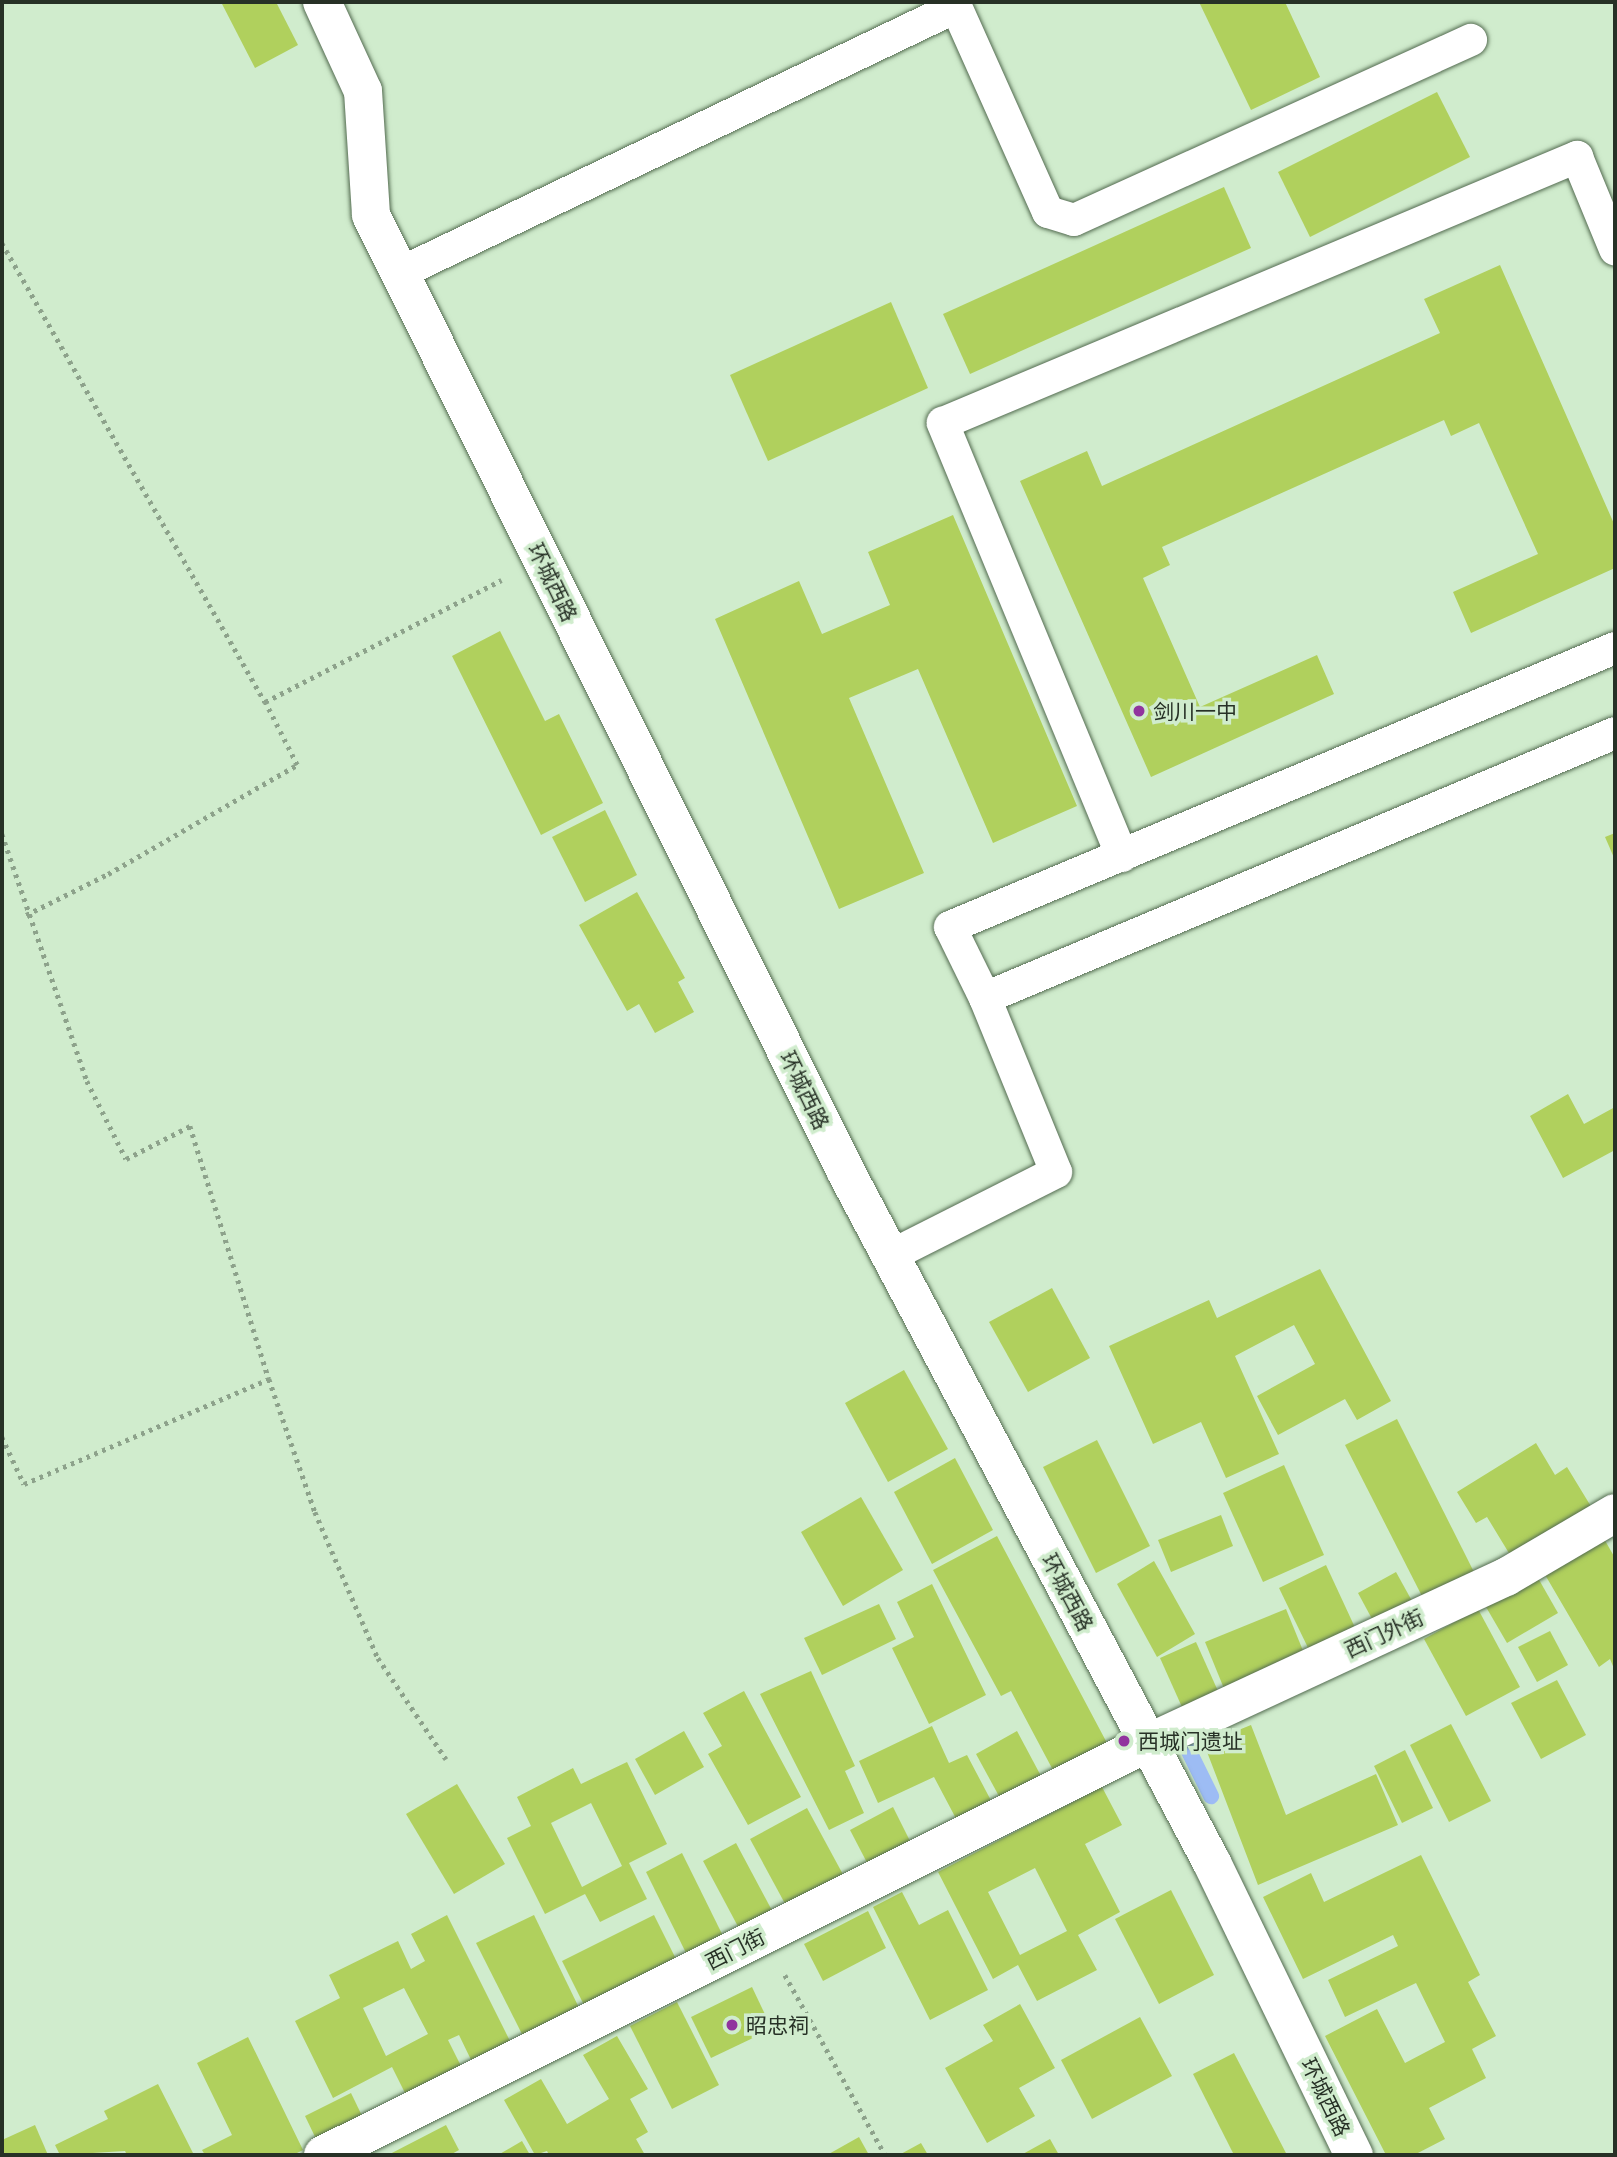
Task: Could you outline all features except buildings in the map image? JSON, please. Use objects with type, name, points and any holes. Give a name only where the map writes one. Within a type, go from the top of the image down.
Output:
[{"type":"street","name":"环城西路","points":[[322,2],[363,91],[372,215],[890,1256],[1148,1743],[1354,2155]]},
{"type":"street","name":"西门外街","points":[[1148,1743],[1506,1577],[1615,1513]]},
{"type":"street","name":"西门街","points":[[323,2155],[1148,1743]]},
{"type":"lane","points":[[400,273],[955,4],[1048,212],[1074,220],[1471,40]]},
{"type":"lane","points":[[1122,856],[943,423],[1577,157],[1615,249]]},
{"type":"lane","points":[[890,1256],[1056,1172],[985,998],[950,927],[1615,649]]},
{"type":"lane","points":[[985,998],[1615,733]]},
{"type":"path","points":[[2,243],[265,702],[297,765],[108,874],[26,915]]},
{"type":"path","points":[[265,702],[542,559]]},
{"type":"path","points":[[2,834],[26,915],[87,1082],[126,1159],[190,1126],[269,1379],[316,1513],[379,1658],[446,1759]]},
{"type":"path","points":[[2,1437],[24,1484],[269,1379]]},
{"type":"path","points":[[763,1935],[885,2155]]},
{"type":"waterway","points":[[1178,1729],[1211,1796]]},
{"type":"place","name":"剑川一中","points":[[1139,711]]},
{"type":"place","name":"西城门遗址","points":[[1124,1741]]},
{"type":"place","name":"昭忠祠","points":[[732,2025]]}]
